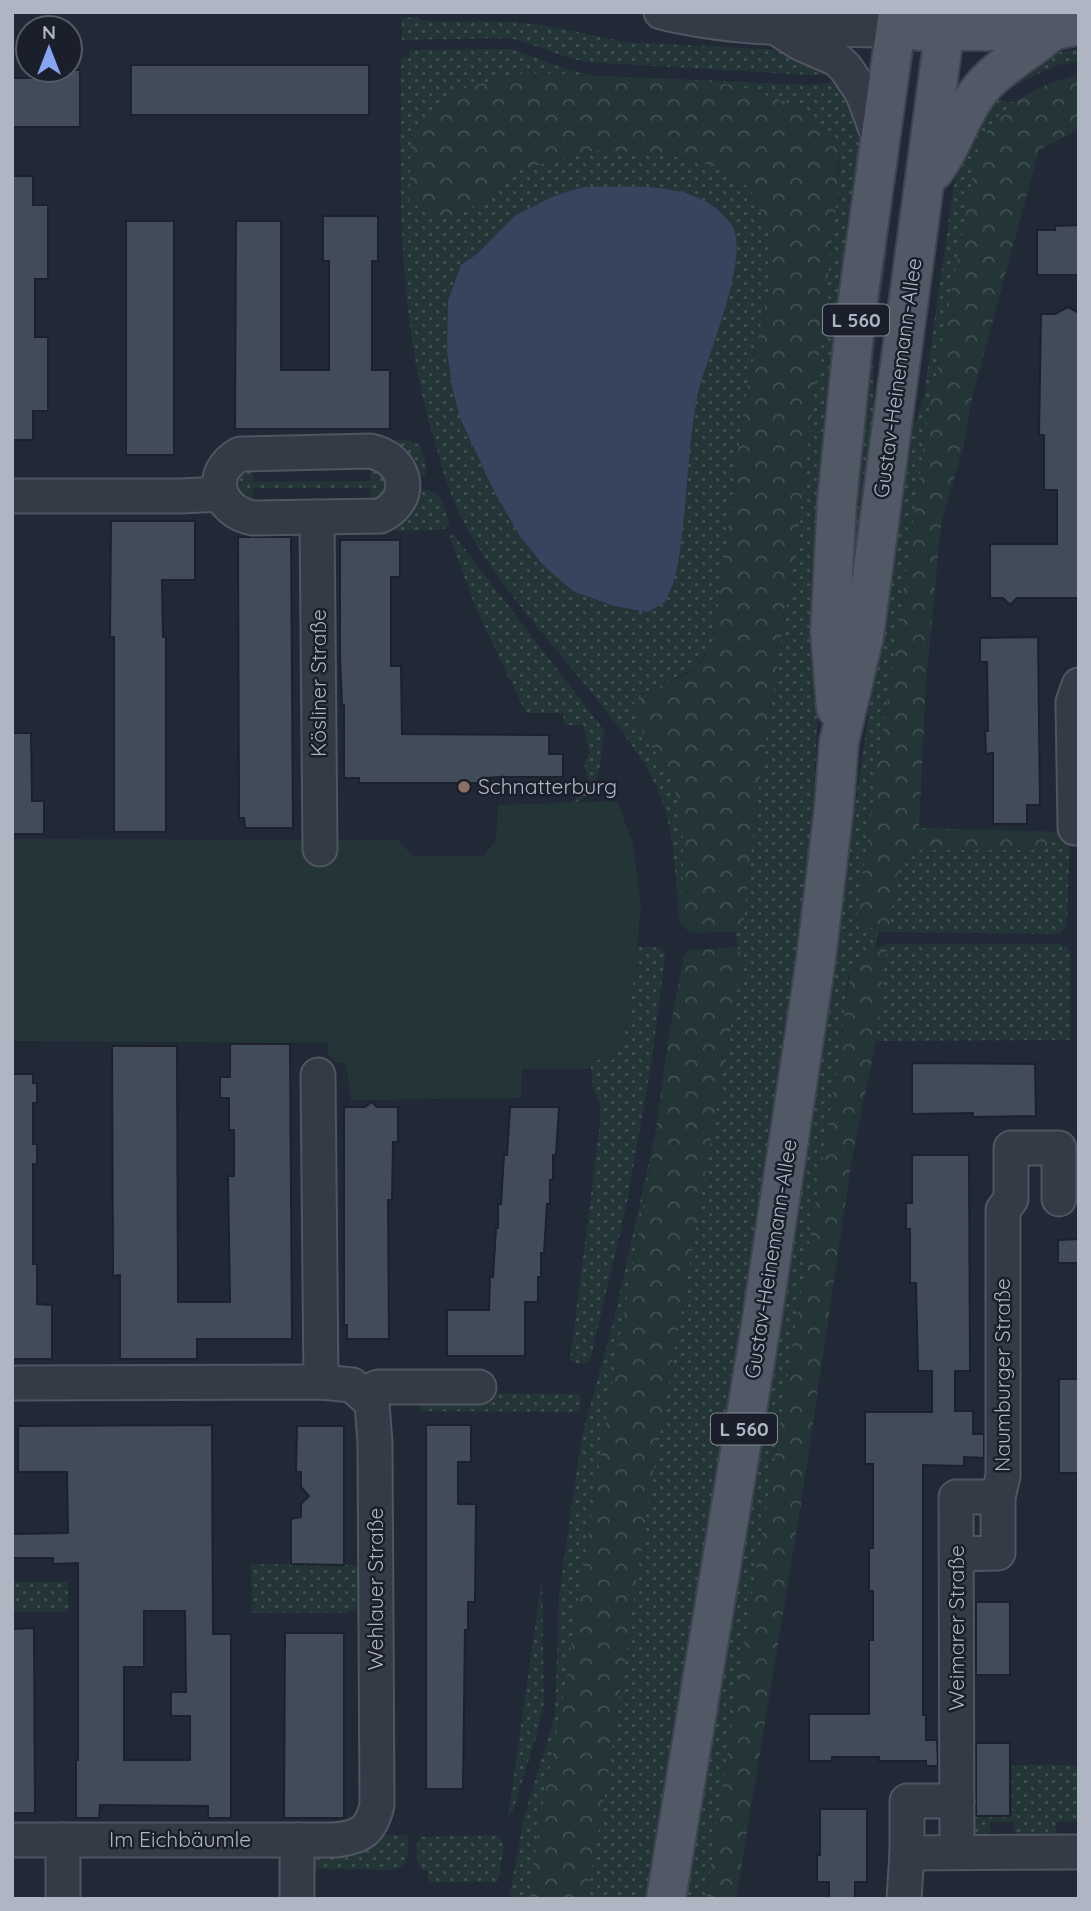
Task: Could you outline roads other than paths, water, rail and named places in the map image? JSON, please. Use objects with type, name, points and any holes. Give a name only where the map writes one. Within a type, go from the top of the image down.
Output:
[{"type":"main road","points":[[897,21],[1065,28]]},
{"type":"main road","name":"Gustav-Heinemann-Allee","points":[[666,1899],[761,1325],[817,946],[839,741],[830,632],[837,501],[856,314],[897,21]]},
{"type":"main road","name":"Gustav-Heinemann-Allee","points":[[839,741],[864,636],[946,22]]},
{"type":"main road","points":[[925,183],[944,158],[982,87],[1000,69],[1065,28]]},
{"type":"street","points":[[662,12],[702,22],[776,27],[897,21]]},
{"type":"street","points":[[776,27],[800,43],[836,59],[845,67],[862,92],[880,140]]},
{"type":"street","points":[[370,451],[383,455],[398,468],[403,481],[401,495],[393,508],[387,513],[371,517],[246,516],[232,510],[221,494],[219,485],[223,468],[234,457],[246,452],[370,451]]},
{"type":"street","points":[[12,496],[221,494]]},
{"type":"street","name":"Kösliner Straße","points":[[317,517],[320,849]]},
{"type":"street","points":[[1075,828],[1073,702],[1079,685]]},
{"type":"street","points":[[318,1076],[321,1382]]},
{"type":"street","name":"Naumburger Straße","points":[[998,1497],[1003,1476],[1003,1210],[1011,1199],[1011,1148],[1059,1148],[1069,1199],[1011,1199]]},
{"type":"street","points":[[12,1383],[321,1382],[352,1385],[363,1394],[378,1387],[479,1387]]},
{"type":"street","name":"Wehlauer Straße","points":[[363,1394],[372,1403],[374,1415],[377,1805],[373,1819],[365,1830]]},
{"type":"street","name":"Weimarer Straße","points":[[957,1852],[956,1497],[998,1497]]},
{"type":"street","points":[[904,1899],[907,1801],[957,1801]]},
{"type":"street","name":"Im Eichbäumle","points":[[12,1840],[297,1840],[354,1838],[365,1830]]},
{"type":"street","points":[[63,1840],[63,1899]]},
{"type":"street","points":[[297,1840],[297,1899]]},
{"type":"street","points":[[907,1853],[1079,1852]]},
{"type":"water","points":[[583,187],[663,189],[702,199],[718,209],[731,224],[736,238],[732,283],[697,398],[676,574],[665,602],[648,612],[614,606],[573,591],[544,566],[519,535],[491,485],[460,418],[453,391],[447,351],[448,301],[461,265],[477,254],[516,215],[554,196]]},
{"type":"place","name":"Schnatterburg","points":[[464,787]]}]
